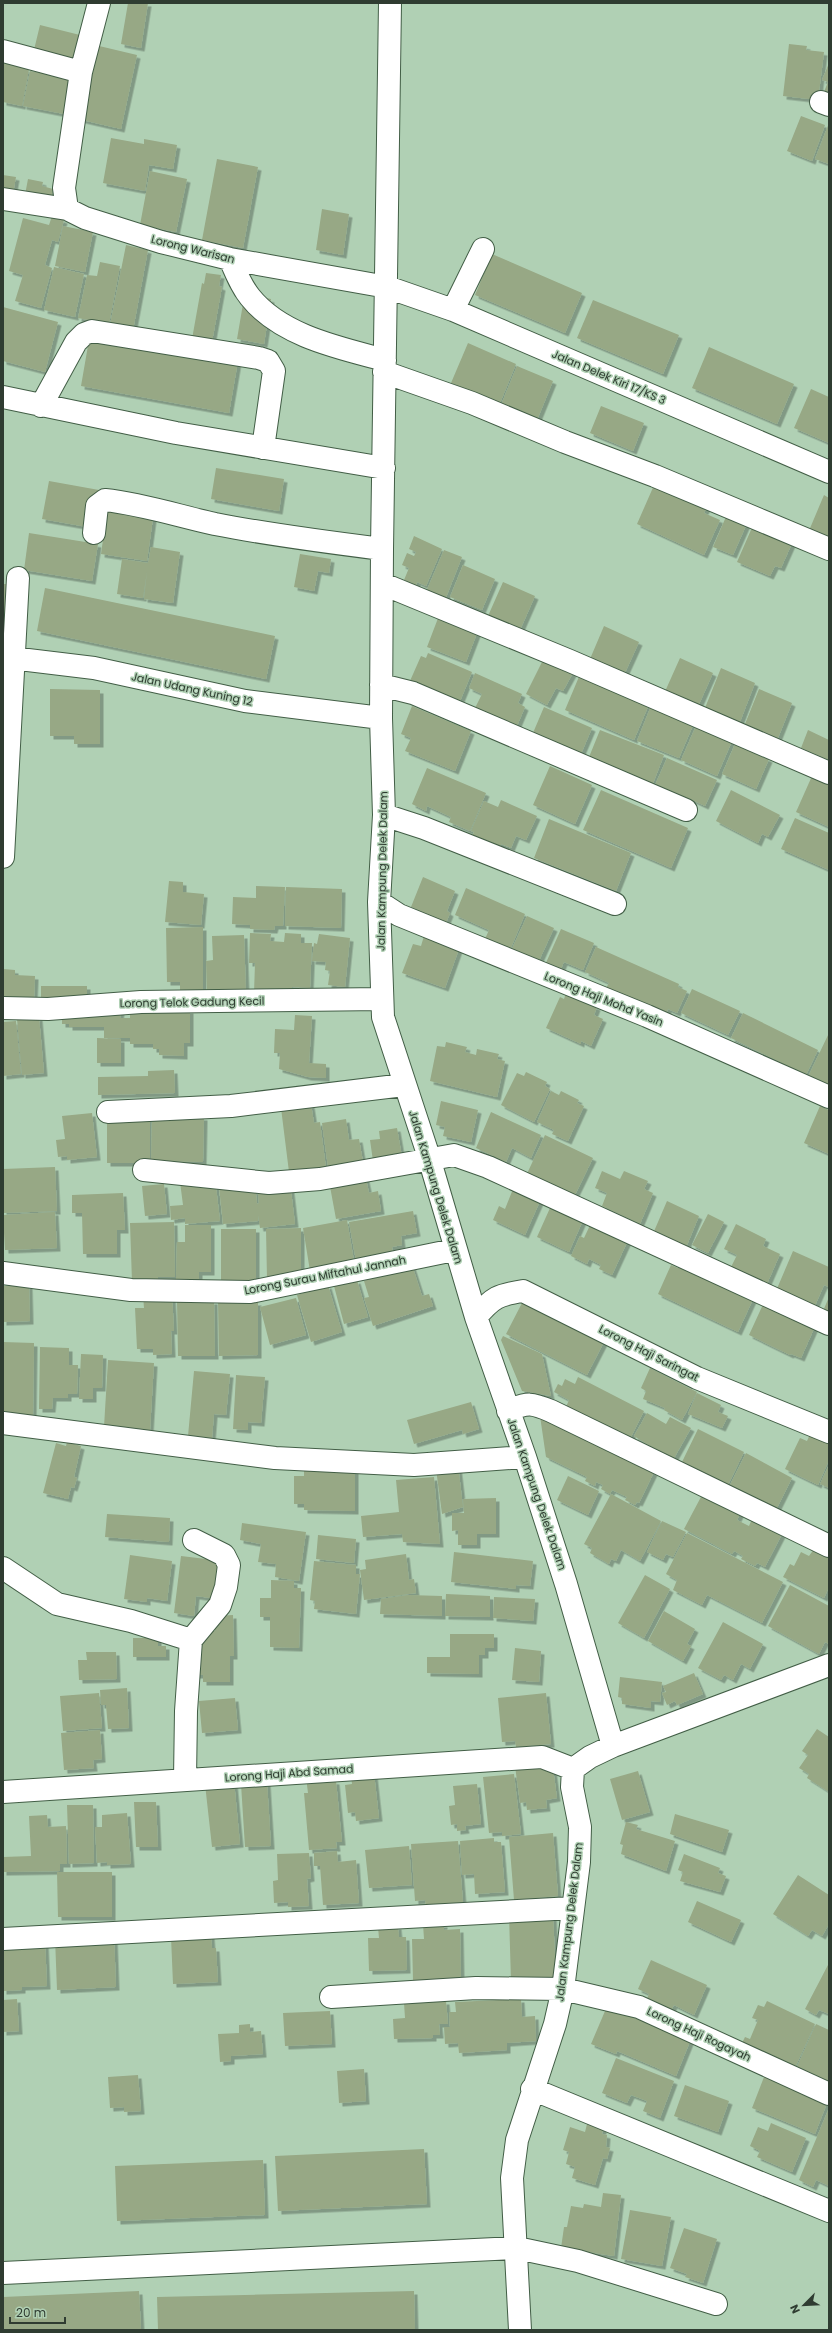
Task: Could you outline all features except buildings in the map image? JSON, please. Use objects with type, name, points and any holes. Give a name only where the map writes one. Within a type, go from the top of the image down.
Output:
[{"type":"street","points":[[67,209],[64,188],[81,72],[99,3]]},
{"type":"street","name":"Jalan Kampung Delek Dalam","points":[[390,3],[382,549],[383,584],[381,718],[384,815],[379,902],[382,999],[384,1017],[404,1085],[430,1160],[454,1250],[508,1411],[526,1457],[566,1584],[613,1746]]},
{"type":"street","points":[[3,51],[81,72]]},
{"type":"street","name":"Lorong Warisan","points":[[3,199],[67,209],[85,218],[161,242],[230,259],[387,286],[453,310]]},
{"type":"street","points":[[453,310],[484,248]]},
{"type":"street","points":[[230,259],[239,281],[250,298],[269,314],[301,334],[385,366],[565,442],[655,476],[829,549]]},
{"type":"street","name":"Jalan Delek Kiri 17/KS 3","points":[[453,310],[829,472]]},
{"type":"street","points":[[41,406],[76,342],[84,334],[92,331],[259,358],[268,361],[274,371],[263,448]]},
{"type":"street","points":[[3,398],[263,448],[384,468]]},
{"type":"street","points":[[94,533],[97,506],[105,500],[128,502],[170,515],[276,536],[382,549]]},
{"type":"street","points":[[3,857],[8,657],[18,578]]},
{"type":"street","points":[[383,584],[570,661],[829,773]]},
{"type":"street","name":"Jalan Udang Kuning 12","points":[[8,657],[94,668],[245,701],[381,718]]},
{"type":"street","points":[[381,685],[413,693],[686,810]]},
{"type":"street","points":[[384,815],[424,828],[615,904]]},
{"type":"street","name":"Lorong Haji Mohd Yasin","points":[[379,902],[399,915],[647,1016],[829,1097]]},
{"type":"street","name":"Lorong Telok Gadung Kecil","points":[[3,1008],[48,1009],[141,1002],[382,999]]},
{"type":"street","points":[[108,1112],[231,1106],[404,1085]]},
{"type":"street","points":[[144,1170],[269,1183],[320,1179],[454,1155],[488,1167],[829,1324]]},
{"type":"street","name":"Lorong Surau Miftahul Jannah","points":[[3,1273],[131,1290],[250,1292],[454,1250]]},
{"type":"street","name":"Lorong Haji Saringat","points":[[476,1317],[486,1305],[500,1294],[523,1291],[697,1378],[829,1432]]},
{"type":"street","points":[[508,1411],[521,1405],[532,1403],[829,1546]]},
{"type":"street","points":[[3,1423],[275,1458],[414,1465],[526,1457]]},
{"type":"street","points":[[186,1779],[186,1710],[191,1640],[220,1604],[226,1587],[229,1565],[224,1555],[194,1540]]},
{"type":"street","points":[[3,1568],[57,1604],[131,1621],[191,1640]]},
{"type":"street","points":[[573,1769],[590,1757],[613,1746],[829,1665]]},
{"type":"street","name":"Lorong Haji Abd Samad","points":[[3,1792],[542,1757],[573,1769]]},
{"type":"street","name":"Jalan Kampung Delek Dalam","points":[[520,2330],[517,2248],[512,2178],[516,2140],[555,2024],[563,1989],[579,1862],[580,1827],[572,1787],[573,1769]]},
{"type":"street","points":[[3,1939],[573,1908]]},
{"type":"street","name":"Lorong Haji Rogayah","points":[[331,1997],[476,1988],[563,1989],[639,2007],[829,2094]]},
{"type":"street","points":[[532,2089],[829,2211]]},
{"type":"street","points":[[3,2273],[517,2248],[578,2261],[716,2304]]}]
